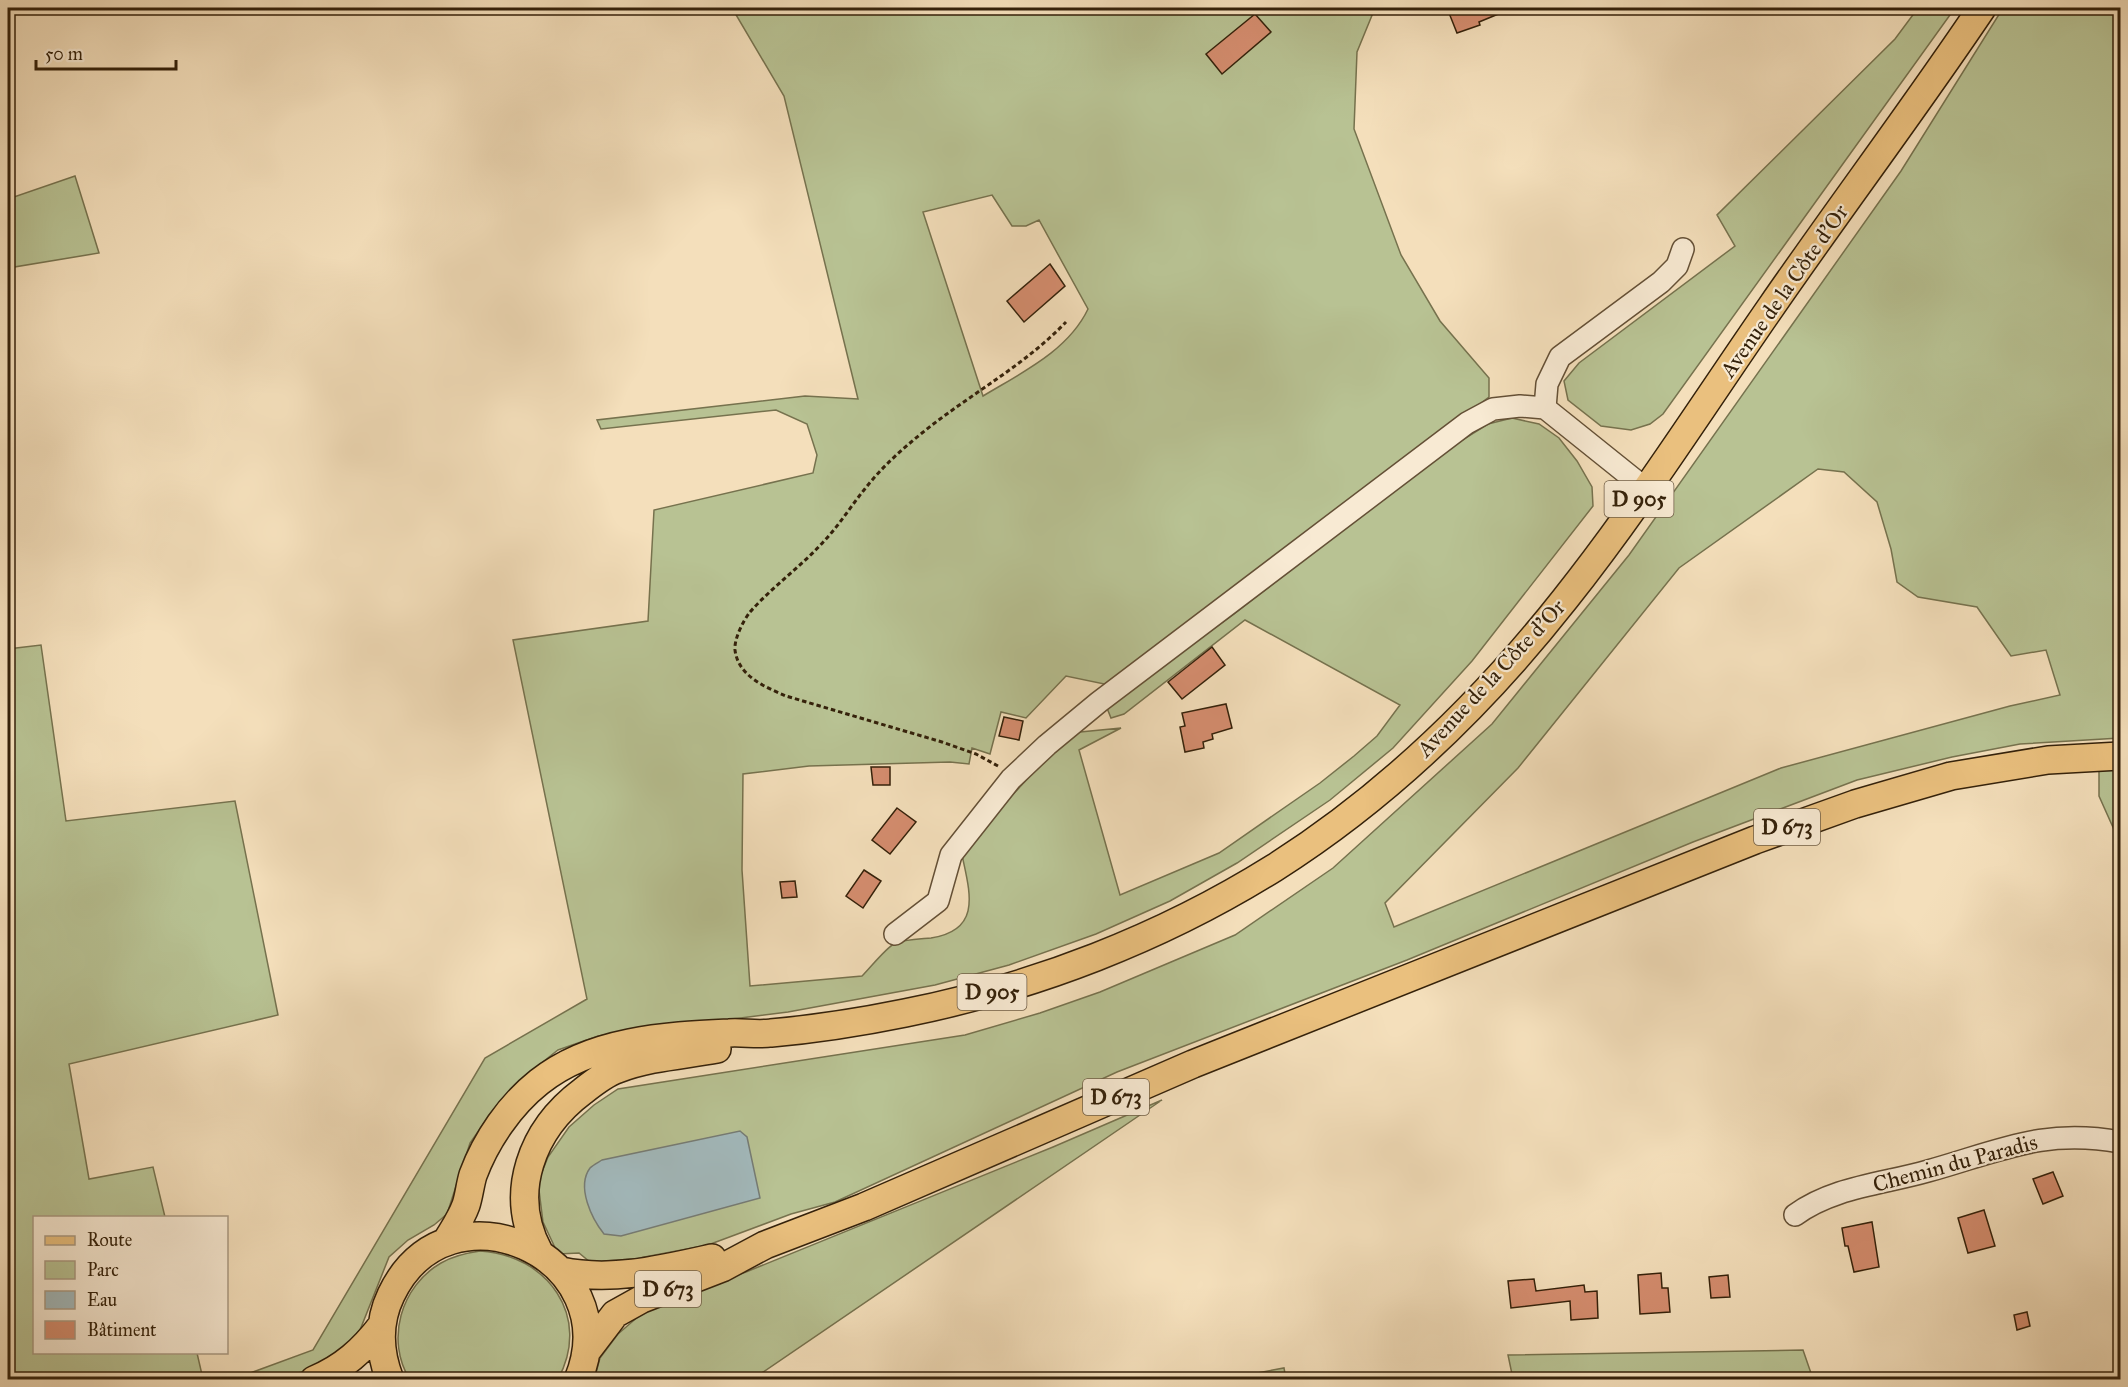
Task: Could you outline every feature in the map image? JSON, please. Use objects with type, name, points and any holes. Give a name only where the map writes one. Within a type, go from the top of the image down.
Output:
[{"type":"main road","name":"Avenue de la Côte d'Or","points":[[446,1242],[457,1225],[466,1204],[472,1178],[486,1147],[508,1114],[542,1080],[585,1054],[626,1043],[733,1033],[764,1034],[903,1013],[969,999],[1022,984],[1142,938],[1207,906],[1272,869],[1385,788],[1468,709],[1566,598],[1646,489],[1785,286],[1982,8]]},
{"type":"main road","name":"D 673","points":[[586,1352],[615,1314],[627,1306],[722,1268],[765,1245],[864,1207],[1193,1064],[1755,840],[1820,815],[1920,783],[1982,770],[2048,760],[2121,756]]},
{"type":"main road","name":"Avenue de la Côte d'Or","points":[[539,1252],[526,1219],[524,1199],[526,1177],[531,1156],[540,1137],[570,1100],[616,1069],[735,1046],[764,1034]]},
{"type":"main road","points":[[390,1380],[383,1361],[382,1325],[387,1304],[403,1275],[426,1252],[446,1242],[487,1235],[514,1240],[539,1252],[561,1270],[577,1295],[586,1330],[586,1352],[578,1380]]},
{"type":"main road","name":"D 673","points":[[561,1270],[592,1276],[607,1276],[682,1264],[765,1245]]},
{"type":"main road","points":[[315,1380],[354,1357],[382,1325]]},
{"type":"street","points":[[1545,408],[1547,384],[1560,357],[1661,282],[1677,266],[1683,249]]},
{"type":"street","points":[[895,934],[938,902],[951,855],[1011,779],[1047,745],[1100,702],[1467,423],[1493,409],[1520,406],[1545,408],[1646,489]]},
{"type":"street","name":"Chemin du Paradis","points":[[1795,1215],[1810,1204],[1830,1196],[1928,1171],[2012,1145],[2067,1137],[2121,1142]]},
{"type":"path","points":[[1011,779],[997,765],[976,754],[786,696],[764,687],[750,677],[738,662],[735,648],[740,631],[749,614],[827,538],[862,492],[889,462],[939,420],[1037,349],[1066,321]]},
{"type":"green space","points":[[732,8],[1375,8],[1357,52],[1354,129],[1401,255],[1440,321],[1489,378],[1489,397],[1109,685],[1066,676],[1026,718],[1001,712],[990,754],[972,748],[969,764],[950,762],[809,766],[743,774],[742,870],[750,986],[862,976],[894,944],[947,934],[958,927],[969,908],[968,883],[962,855],[1004,804],[1070,733],[1121,728],[1079,750],[1120,895],[1219,853],[1320,783],[1377,736],[1400,705],[1245,620],[1124,714],[1111,718],[1107,708],[1234,614],[1443,452],[1488,424],[1512,418],[1539,424],[1559,438],[1577,461],[1592,487],[1593,506],[1472,661],[1393,748],[1330,800],[1237,863],[1170,901],[1096,934],[1009,965],[935,985],[788,1012],[598,1036],[558,1050],[524,1077],[489,1116],[470,1143],[447,1214],[434,1225],[408,1240],[389,1257],[360,1330],[337,1356],[308,1370],[279,1379],[231,1380],[313,1350],[485,1058],[587,999],[513,640],[648,621],[654,510],[813,473],[817,455],[807,424],[776,410],[601,429],[597,420],[805,396],[858,399],[784,96]],"holes":[[[992,195],[1012,226],[1026,226],[1039,220],[1088,309],[1079,324],[1056,349],[983,396],[923,212]]]},
{"type":"green space","points":[[1918,8],[1955,8],[1663,414],[1650,424],[1631,430],[1601,426],[1568,400],[1564,381],[1579,363],[1735,246],[1717,215],[1895,39]]},
{"type":"green space","points":[[2003,8],[2120,8],[2120,738],[2020,744],[1952,757],[1857,780],[1693,842],[1407,960],[1117,1072],[835,1202],[791,1214],[708,1245],[634,1259],[590,1262],[579,1253],[558,1254],[543,1222],[538,1182],[548,1157],[569,1127],[594,1105],[618,1089],[965,1035],[1040,1013],[1100,992],[1235,935],[1333,868],[1492,724],[1629,555],[1901,171]],"holes":[[[1818,469],[1844,472],[1877,502],[1891,549],[1897,582],[1918,597],[1977,607],[2011,656],[2046,650],[2060,695],[2010,706],[1781,768],[1394,927],[1385,903],[1518,768],[1679,568]]]},
{"type":"green space","points":[[75,176],[99,253],[8,268],[8,199]]},
{"type":"green space","points":[[41,645],[66,821],[235,801],[278,1015],[69,1064],[89,1179],[153,1167],[165,1216],[33,1216],[33,1354],[197,1354],[203,1379],[8,1379],[8,649]]},
{"type":"green space","points":[[2099,767],[2120,768],[2120,843],[2099,796]]},
{"type":"green space","points":[[1162,1100],[753,1379],[594,1380],[600,1358],[618,1334],[640,1315],[679,1294],[746,1272]]},
{"type":"green space","points":[[480,1251],[504,1255],[526,1264],[544,1277],[557,1293],[566,1312],[570,1333],[567,1356],[558,1379],[410,1380],[399,1348],[398,1331],[407,1300],[427,1273],[441,1263],[450,1258]]},
{"type":"green space","points":[[1803,1350],[1813,1379],[1513,1379],[1508,1355]]},
{"type":"green space","points":[[1284,1368],[1286,1379],[1225,1379]]},
{"type":"water","points":[[740,1131],[747,1137],[760,1198],[621,1236],[604,1234],[599,1228],[585,1193],[586,1176],[590,1168],[602,1160]]},
{"type":"building","points":[[1464,8],[1513,8],[1479,22],[1480,25],[1457,33],[1449,13]]},
{"type":"building","points":[[1255,14],[1271,32],[1222,74],[1206,54]]},
{"type":"building","points":[[1050,264],[1065,286],[1024,322],[1007,301]]},
{"type":"building","points":[[1212,647],[1225,665],[1182,699],[1168,682]]},
{"type":"building","points":[[1226,704],[1232,728],[1212,734],[1213,739],[1203,742],[1204,748],[1185,752],[1180,727],[1185,726],[1182,713]]},
{"type":"building","points":[[1004,717],[1023,721],[1019,740],[999,736]]},
{"type":"building","points":[[871,767],[890,767],[890,785],[873,785]]},
{"type":"building","points":[[897,808],[916,822],[890,854],[872,840]]},
{"type":"building","points":[[864,870],[881,881],[863,908],[846,896]]},
{"type":"building","points":[[795,881],[797,897],[782,898],[780,882]]},
{"type":"building","points":[[2053,1172],[2063,1196],[2043,1204],[2033,1179]]},
{"type":"building","points":[[1984,1210],[1995,1246],[1968,1253],[1958,1218]]},
{"type":"building","points":[[1872,1222],[1879,1267],[1854,1272],[1848,1246],[1845,1246],[1842,1228]]},
{"type":"building","points":[[1661,1273],[1662,1288],[1668,1288],[1670,1312],[1640,1314],[1638,1275]]},
{"type":"building","points":[[1728,1275],[1730,1297],[1711,1298],[1709,1277]]},
{"type":"building","points":[[1534,1279],[1536,1291],[1584,1285],[1585,1292],[1597,1291],[1598,1318],[1571,1320],[1570,1301],[1511,1308],[1508,1281]]},
{"type":"building","points":[[2027,1312],[2030,1326],[2017,1330],[2014,1315]]}]
